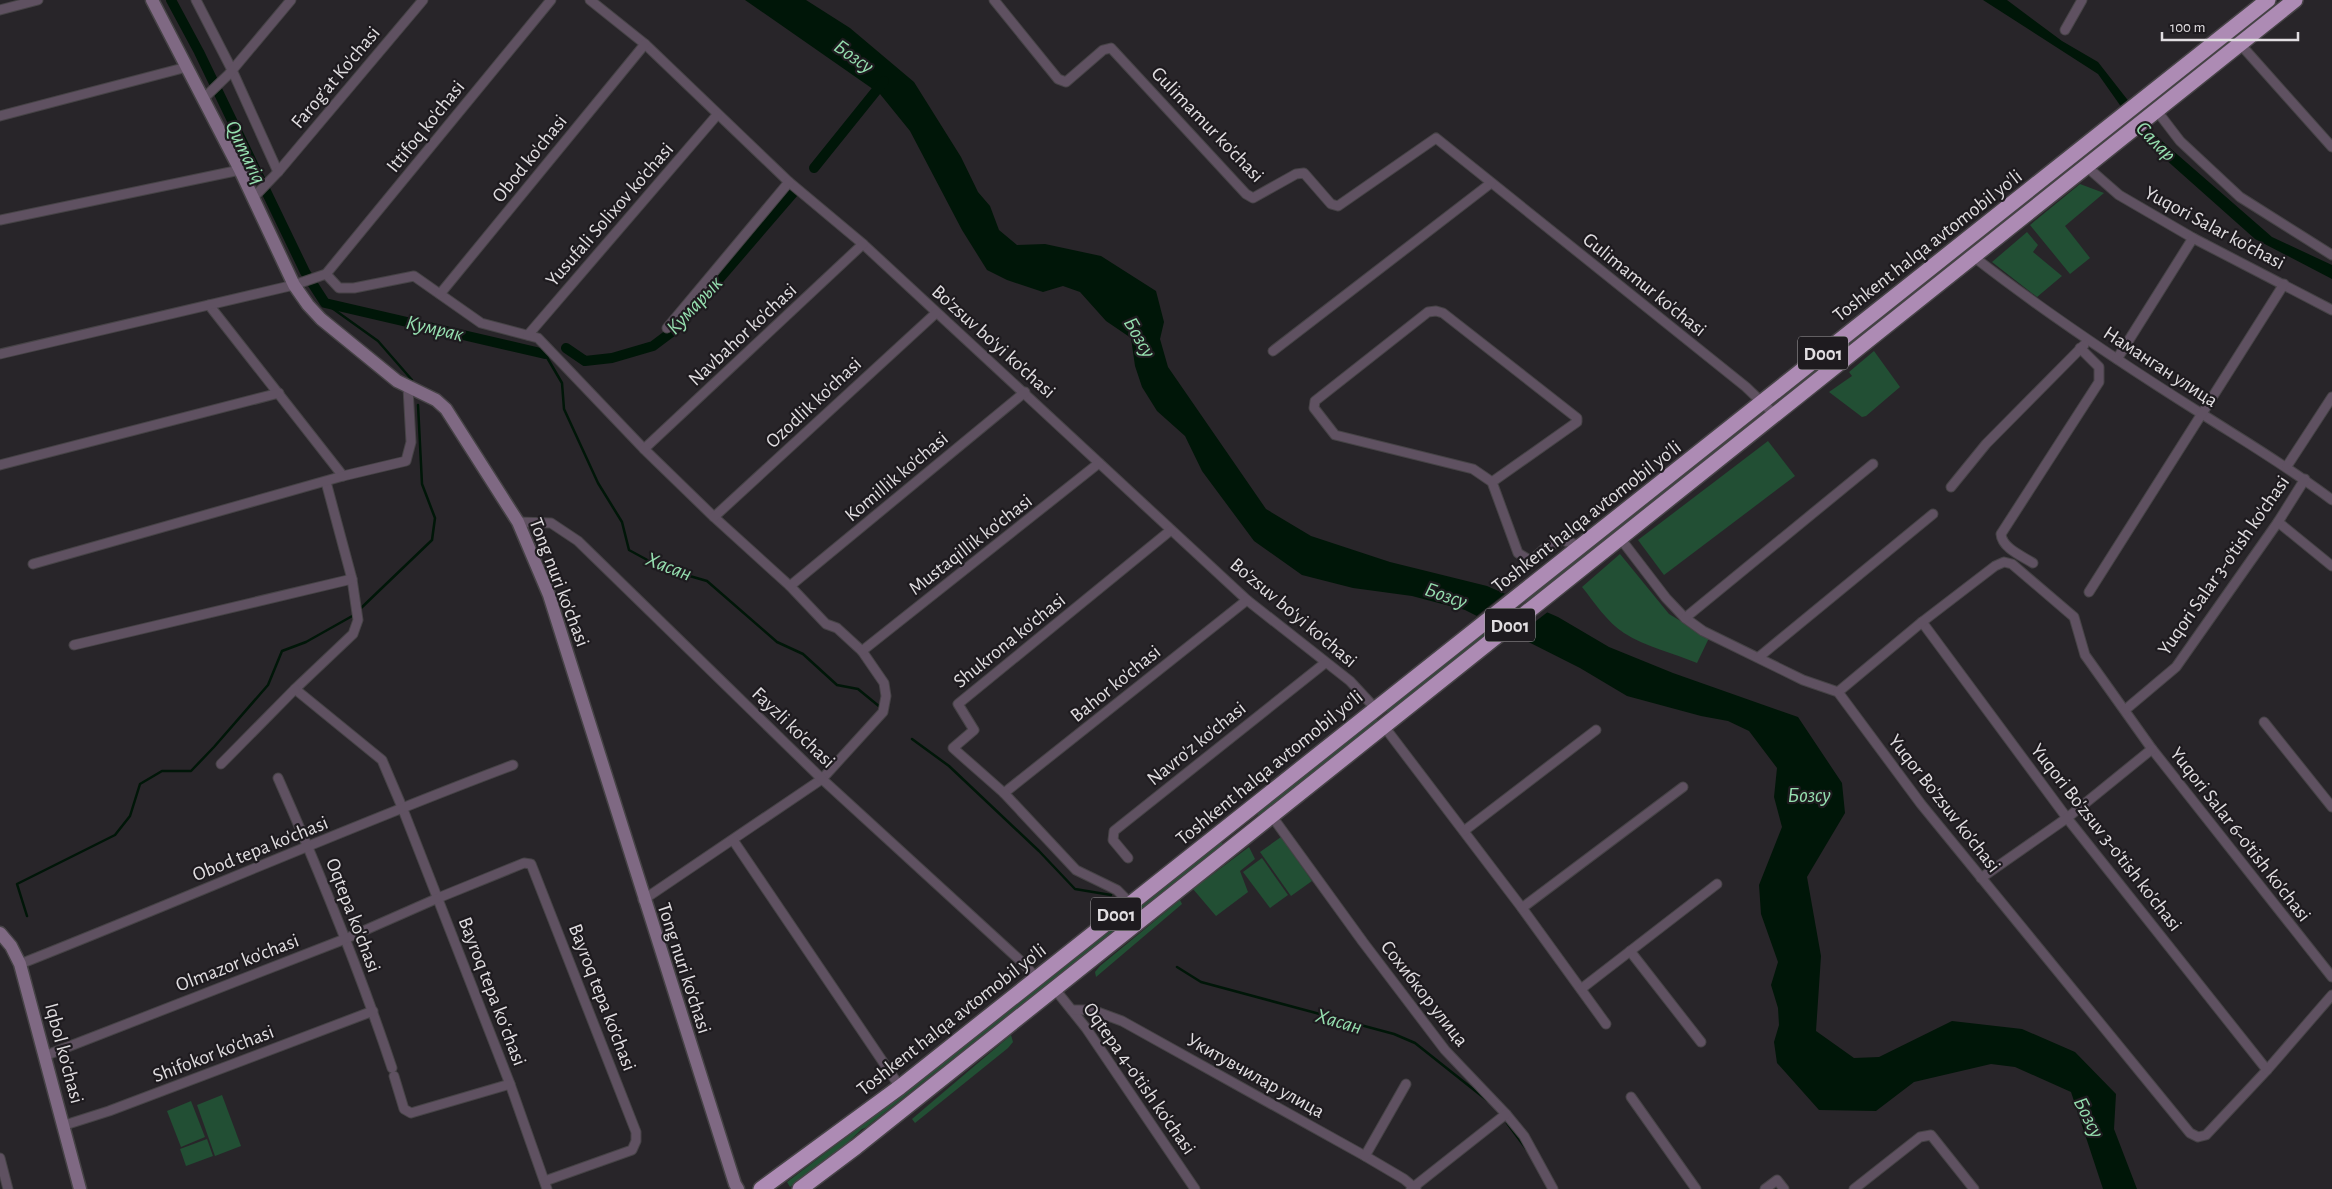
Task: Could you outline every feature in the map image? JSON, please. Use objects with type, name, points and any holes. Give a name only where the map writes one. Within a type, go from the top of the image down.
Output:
[{"type":"highway","name":"Toshkent halqa avtomobil yo'li","points":[[762,1189],[900,1086],[2268,0]]},
{"type":"highway","name":"Toshkent halqa avtomobil yo'li","points":[[800,1189],[2295,0]]},
{"type":"highway","points":[[1235,819],[1247,834]]},
{"type":"street","points":[[0,10],[38,0]]},
{"type":"street","name":"Tong nuri ko'chasi","points":[[152,0],[308,305],[321,319],[397,381],[436,400],[446,409],[518,522],[549,595],[644,900],[738,1189]]},
{"type":"street","points":[[196,0],[276,174]]},
{"type":"street","points":[[203,99],[230,72],[291,0]]},
{"type":"street","name":"Farog'at Ko'chasi","points":[[253,198],[276,174],[423,0]]},
{"type":"street","name":"Ittifoq ko'chasi","points":[[326,274],[551,0]]},
{"type":"street","name":"Bo'zsuv bo'yi ko'chasi","points":[[590,0],[645,44],[789,182],[863,244],[936,313],[1025,392],[1247,600],[1350,682],[1375,708]]},
{"type":"street","name":"Gulimamur ko'chasi","points":[[994,0],[1058,79],[1066,82],[1103,50],[1111,48],[1246,194],[1253,198],[1296,174],[1304,174],[1331,204],[1338,206],[1436,138],[1762,401],[1775,415]]},
{"type":"street","points":[[2065,30],[2082,0]]},
{"type":"street","name":"Obod ko'chasi","points":[[440,294],[645,44]]},
{"type":"street","points":[[2240,45],[2332,147]]},
{"type":"street","points":[[0,116],[187,67]]},
{"type":"street","points":[[2154,113],[2180,142],[2240,196],[2332,255]]},
{"type":"street","name":"Yusufali Solixov ko'chasi","points":[[528,336],[718,115]]},
{"type":"street","name":"Yuqori Salar ko'chasi","points":[[2087,167],[2119,195],[2193,238],[2332,310]]},
{"type":"street","points":[[0,220],[240,170]]},
{"type":"street","points":[[667,328],[789,182]]},
{"type":"street","points":[[1273,350],[1491,183]]},
{"type":"street","points":[[2117,359],[2193,238]]},
{"type":"street","name":"Navbahor ko'chasi","points":[[644,449],[863,244]]},
{"type":"street","name":"Наманган улица","points":[[1974,257],[2088,340],[2200,413],[2287,466],[2332,500]]},
{"type":"street","points":[[0,354],[297,284],[326,274],[339,288],[354,288],[414,276],[481,323],[538,338],[644,449],[714,517],[790,586],[826,624],[837,628],[862,651],[884,683],[886,696],[883,712],[822,779],[644,900]]},
{"type":"street","points":[[2089,592],[2200,413],[2284,284]]},
{"type":"street","points":[[209,305],[343,476]]},
{"type":"street","points":[[1492,482],[1577,420],[1443,313],[1436,311],[1428,312],[1315,401],[1314,408],[1335,435],[1473,469],[1492,482],[1518,553],[1531,561],[1546,548],[1562,540],[1581,546]]},
{"type":"street","name":"Ozodlik ko'chasi","points":[[714,517],[936,313]]},
{"type":"street","points":[[1951,487],[1986,444],[2088,340]]},
{"type":"street","points":[[2033,563],[2007,546],[2001,539],[2001,534],[2099,382],[2099,367],[2080,348]]},
{"type":"street","points":[[33,564],[343,476],[406,461],[411,442],[408,388]]},
{"type":"street","name":"Komillik ko'chasi","points":[[790,586],[1025,392]]},
{"type":"street","points":[[0,465],[279,393]]},
{"type":"street","name":"Yuqori Salar 3-o'tish ko'chasi","points":[[2287,466],[2332,397]]},
{"type":"street","name":"Mustaqillik ko'chasi","points":[[862,651],[1099,463]]},
{"type":"street","points":[[1685,618],[1873,464]]},
{"type":"street","name":"Yuqori Salar 3-o'tish ko'chasi","points":[[2125,710],[2176,667],[2278,522],[2305,479]]},
{"type":"street","points":[[221,764],[295,689],[353,634],[358,620],[352,579],[326,482]]},
{"type":"street","points":[[1759,657],[1934,514]]},
{"type":"street","name":"Fayzli ko'chasi","points":[[518,522],[551,523],[578,541],[822,779],[1017,957],[1036,978]]},
{"type":"street","points":[[2278,522],[2332,566]]},
{"type":"street","name":"Shukrona ko'chasi","points":[[1130,903],[1117,890],[1076,870],[1004,793],[953,748],[974,730],[958,704],[1171,530]]},
{"type":"street","points":[[1620,538],[1666,598],[1685,618],[1703,631],[1803,680],[1838,692]]},
{"type":"street","name":"Yuqori Salar 6-o'tish ko'chasi","points":[[1838,692],[1922,622],[1995,566],[2004,562],[2012,564],[2074,617],[2085,655],[2152,749],[2332,978]]},
{"type":"street","points":[[74,644],[352,579]]},
{"type":"street","name":"Bahor ko'chasi","points":[[1004,793],[1247,600]]},
{"type":"street","name":"Yuqori Bo'zsuv 3-o'tish ko'chasi","points":[[1922,622],[2068,818],[2267,1070]]},
{"type":"street","name":"Navro'z ko'chasi","points":[[1128,858],[1113,840],[1114,831],[1325,663]]},
{"type":"street","name":"Bayroq tepa koʻchasi","points":[[295,689],[382,760],[510,1084],[546,1185]]},
{"type":"street","name":"Yuqor Bo'zsuv ko'chasi","points":[[1838,692],[1921,804],[2190,1133],[2198,1137],[2206,1135],[2267,1070]]},
{"type":"street","points":[[2264,722],[2332,807]]},
{"type":"street","points":[[1383,725],[1522,908],[1606,1024]]},
{"type":"street","points":[[1464,831],[1596,730]]},
{"type":"street","points":[[1981,878],[2068,818],[2152,749]]},
{"type":"street","name":"Obod tepa ko'chasi","points":[[20,964],[309,847],[402,807],[513,765]]},
{"type":"street","name":"Oqtepa ko'chasi","points":[[278,778],[309,847],[373,1011],[404,1108],[411,1113],[510,1084]]},
{"type":"street","points":[[1522,908],[1683,788]]},
{"type":"street","name":"Сохибкор улица","points":[[1271,815],[1363,942],[1445,1050],[1506,1114],[1524,1136],[1553,1189]]},
{"type":"street","points":[[733,840],[900,1086]]},
{"type":"street","name":"Bayroq tepa ko'chasi","points":[[438,898],[524,863],[532,864],[636,1132],[636,1141],[632,1150],[546,1185]]},
{"type":"street","points":[[1581,989],[1717,884]]},
{"type":"street","name":"Olmazor ko'chasi","points":[[46,1056],[345,939],[438,898]]},
{"type":"street","name":"Iqbol ko'chasi","points":[[0,933],[11,946],[20,964],[65,1125],[80,1189]]},
{"type":"street","points":[[1630,951],[1702,1042]]},
{"type":"street","name":"Oqtepa 4-o'tish ko'chasi","points":[[1054,988],[1072,1010],[1196,1189]]},
{"type":"street","points":[[2267,1070],[2332,995]]},
{"type":"street","name":"Укитувчилар улица","points":[[1072,1010],[1092,1010],[1122,1021],[1365,1156],[1414,1188]]},
{"type":"street","name":"Shifokor ko'chasi","points":[[65,1125],[109,1111],[373,1011]]},
{"type":"street","points":[[1365,1156],[1406,1084]]},
{"type":"street","points":[[1631,1097],[1696,1189]]},
{"type":"street","points":[[1414,1188],[1506,1114]]},
{"type":"street","points":[[1854,1189],[1920,1137],[1932,1135],[1974,1189]]},
{"type":"street","points":[[0,1158],[8,1189]]},
{"type":"street","points":[[1765,1189],[1777,1180],[1784,1189]]},
{"type":"green space","points":[[2117,126],[2121,131],[1789,395],[1785,390]]},
{"type":"green space","points":[[2080,184],[2104,193],[2065,226],[2090,258],[2070,274],[2030,225]]},
{"type":"green space","points":[[2027,232],[2038,245],[2033,252],[2062,276],[2037,297],[1992,262]]},
{"type":"green space","points":[[1874,351],[1900,387],[1866,416],[1862,417],[1829,392],[1852,376],[1849,372]]},
{"type":"green space","points":[[1750,418],[1754,423],[1389,714],[1385,709]]},
{"type":"green space","points":[[1768,441],[1795,476],[1664,575],[1638,540]]},
{"type":"green space","points":[[1620,554],[1669,614],[1709,638],[1697,663],[1650,646],[1624,633],[1607,618],[1582,587]]},
{"type":"green space","points":[[1375,717],[1379,722],[1260,817],[1256,812]]},
{"type":"green space","points":[[1281,837],[1312,881],[1291,896],[1260,852]]},
{"type":"green space","points":[[1220,840],[1223,845],[790,1187],[787,1182],[915,1085],[970,1038]]},
{"type":"green space","points":[[1249,847],[1255,859],[1240,871],[1248,892],[1216,916],[1193,889]]},
{"type":"green space","points":[[1262,858],[1288,895],[1270,908],[1243,872]]},
{"type":"green space","points":[[1180,900],[1182,904],[1096,977],[1095,972],[1100,966]]},
{"type":"green space","points":[[1011,1035],[1013,1042],[1008,1048],[915,1123],[912,1119]]},
{"type":"green space","points":[[222,1095],[241,1146],[215,1156],[197,1105]]},
{"type":"green space","points":[[191,1101],[205,1137],[181,1147],[167,1111]]},
{"type":"green space","points":[[207,1139],[213,1156],[186,1166],[180,1149]]},
{"type":"water","name":"Бозсу","points":[[745,0],[806,0],[850,28],[914,82],[961,157],[978,192],[990,206],[999,230],[1017,245],[1045,244],[1101,256],[1156,291],[1164,322],[1160,339],[1168,367],[1266,509],[1311,536],[1390,562],[1487,586],[1558,617],[1609,647],[1673,673],[1798,717],[1842,783],[1845,813],[1807,877],[1821,956],[1816,1031],[1854,1058],[1879,1057],[1952,1021],[2022,1029],[2075,1052],[2116,1094],[2114,1129],[2137,1189],[2103,1189],[2071,1092],[2015,1067],[1991,1064],[1914,1082],[1876,1111],[1819,1110],[1777,1063],[1774,1042],[1779,1025],[1778,1008],[1771,985],[1778,962],[1761,914],[1759,885],[1782,827],[1774,797],[1777,768],[1749,731],[1728,721],[1701,716],[1627,696],[1580,668],[1465,610],[1412,596],[1353,588],[1302,575],[1254,541],[1202,471],[1185,436],[1157,411],[1142,387],[1135,366],[1131,338],[1106,321],[1080,292],[1063,286],[1043,292],[1007,280],[987,270],[962,230],[910,131],[880,94]]},
{"type":"water","name":"Салар","points":[[1983,0],[2007,0],[2062,41],[2098,62],[2155,135],[2272,237],[2332,265],[2332,279],[2255,239],[2146,142],[2098,74]]},
{"type":"pier","points":[[1507,592],[1549,611],[1514,638],[1474,618]]},
{"type":"waterway","name":"Qumariq","points":[[171,0],[199,52],[305,272],[325,303],[545,354]]},
{"type":"waterway","name":"Кумарык","points":[[814,168],[884,81]]},
{"type":"waterway","name":"Кумарык","points":[[566,348],[585,361],[612,358],[653,346],[677,328],[794,192]]},
{"type":"waterway","points":[[325,303],[378,341],[412,380]]},
{"type":"waterway","name":"Хасан","points":[[545,354],[562,383],[564,409],[598,483],[622,522],[629,550],[662,568],[707,581],[777,642],[803,654],[837,685],[858,689],[880,707]]},
{"type":"waterway","points":[[359,610],[432,540],[435,518],[422,484],[418,405]]},
{"type":"waterway","points":[[27,916],[17,884],[115,835],[130,816],[140,784],[162,771],[191,771],[268,685],[282,651],[306,642],[354,615]]},
{"type":"waterway","name":"Хасан","points":[[912,739],[949,766],[1039,851],[1075,889],[1111,895]]},
{"type":"waterway","name":"Хасан","points":[[1177,967],[1201,982],[1394,1034],[1415,1043],[1488,1101]]},
{"type":"waterway","name":"Хасан","points":[[1507,1123],[1527,1150]]},
{"type":"water label","name":"Кумрак","points":[[435,328]]}]
